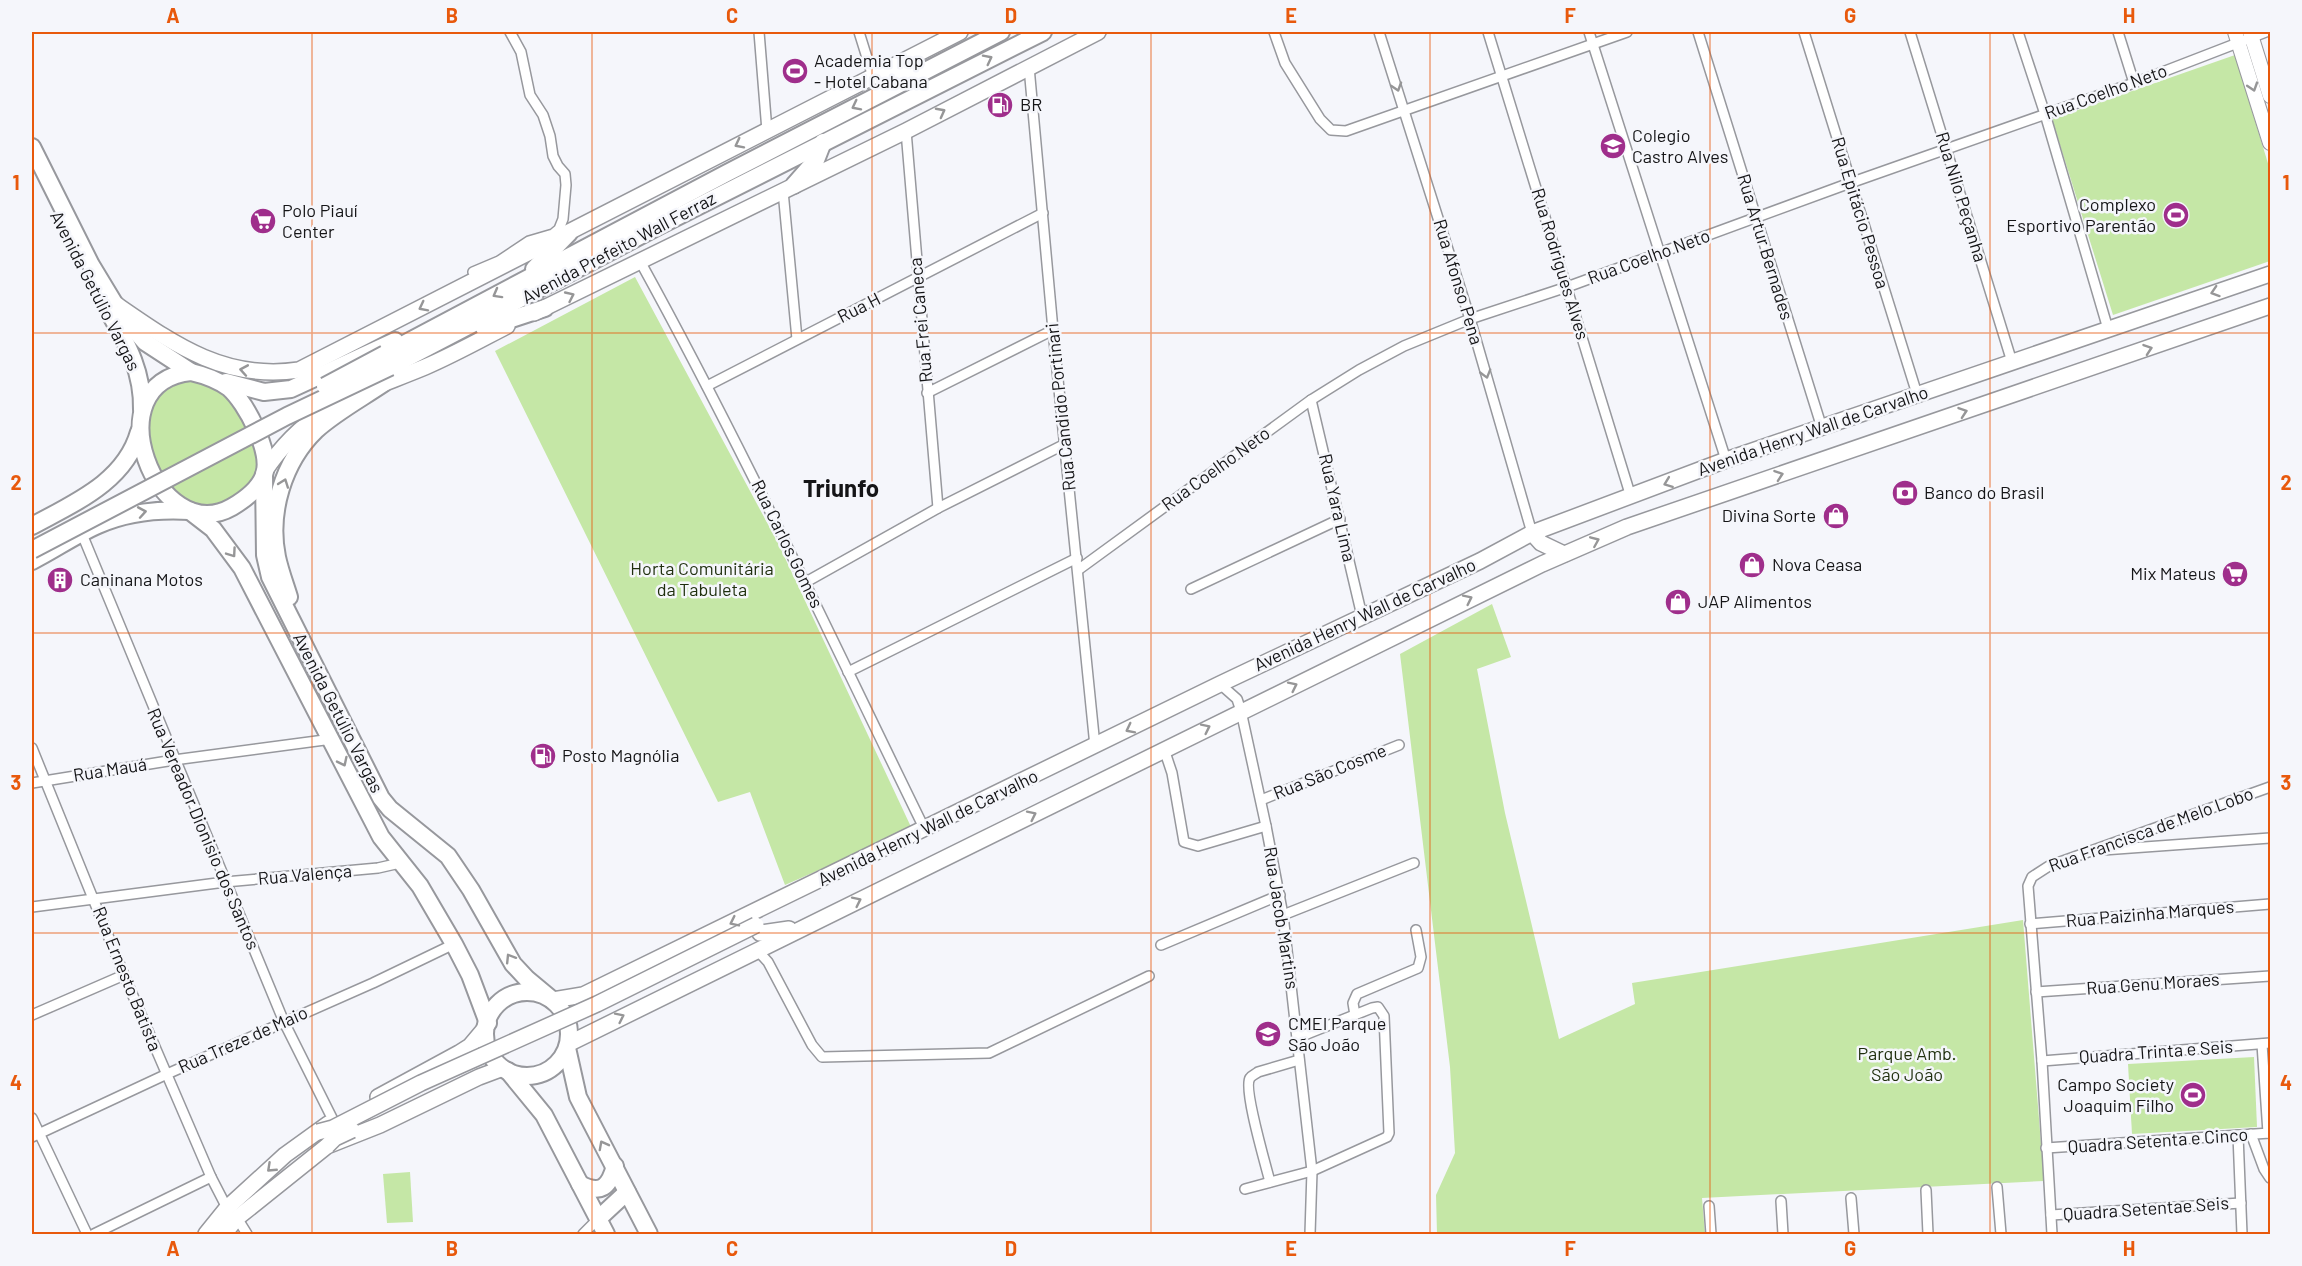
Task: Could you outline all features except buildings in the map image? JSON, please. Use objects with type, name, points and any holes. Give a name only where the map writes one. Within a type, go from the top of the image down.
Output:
[{"type":"highway","name":"Avenida Prefeito Wall Ferraz","points":[[432,337],[525,279],[1001,32]]},
{"type":"highway","name":"Avenida Prefeito Wall Ferraz","points":[[193,459],[287,416],[432,337],[1043,32]]},
{"type":"highway","points":[[877,74],[930,68]]},
{"type":"highway","points":[[789,188],[816,160],[823,142]]},
{"type":"highway","name":"Avenida Getúlio Vargas","points":[[32,147],[91,265],[125,321],[145,342],[199,374]]},
{"type":"highway","name":"Avenida Getúlio Vargas","points":[[32,168],[129,349],[141,386],[141,423]]},
{"type":"highway","points":[[525,279],[559,236]]},
{"type":"highway","points":[[32,526],[86,497],[117,473],[134,448],[153,390],[178,373],[199,374],[264,392],[291,389],[390,342],[432,337],[545,308]]},
{"type":"highway","points":[[32,561],[118,517],[149,511],[190,511],[209,514],[232,507],[251,494],[264,473],[259,438],[248,412],[238,397],[227,387],[199,374]]},
{"type":"highway","points":[[302,641],[277,557],[275,523],[280,492],[294,459],[316,430],[384,383]]},
{"type":"highway","points":[[141,423],[146,459],[153,477],[164,491],[190,511]]},
{"type":"highway","points":[[32,539],[193,459]]},
{"type":"highway","points":[[32,550],[193,459]]},
{"type":"highway","name":"Avenida Getúlio Vargas","points":[[264,473],[265,555],[277,593],[381,798],[390,809],[448,856],[513,964],[562,1009],[567,1020],[568,1046],[578,1097],[649,1234]]},
{"type":"highway","name":"Avenida Getúlio Vargas","points":[[190,511],[213,529],[242,568],[332,739],[372,821],[400,863],[420,886],[470,975],[489,1021],[485,1035],[489,1050],[512,1072],[544,1115],[606,1234]]},
{"type":"highway","name":"Avenida Henry Wall de Carvalho","points":[[489,1021],[503,1000],[517,993],[540,993],[552,1000]]},
{"type":"highway","name":"Avenida Henry Wall de Carvalho","points":[[512,1072],[537,1075],[550,1070],[560,1060],[568,1046]]},
{"type":"highway","points":[[580,1184],[592,1190],[602,1188],[611,1180],[615,1167]]},
{"type":"highway","points":[[598,1219],[627,1192]]},
{"type":"main road","name":"Avenida Prefeito Wall Ferraz","points":[[113,302],[150,329],[191,353],[241,370],[281,373],[299,370],[960,32]]},
{"type":"main road","name":"Avenida Prefeito Wall Ferraz","points":[[264,473],[294,434],[321,412],[354,395],[429,365],[641,263],[1098,32]]},
{"type":"main road","name":"Avenida Henry Wall de Carvalho","points":[[552,1000],[583,995],[1220,684],[1480,561],[1532,533],[1726,460],[2271,274]]},
{"type":"main road","name":"Avenida Henry Wall de Carvalho","points":[[568,1046],[757,950],[1480,593],[1564,554],[1627,527],[2271,306]]},
{"type":"main road","points":[[1532,533],[1541,543],[1564,554]]},
{"type":"main road","points":[[206,1234],[335,1138],[420,1093],[564,1027],[758,929],[787,896]]},
{"type":"main road","points":[[318,1132],[333,1128],[421,1083],[758,929],[804,927]]},
{"type":"main road","points":[[224,1234],[232,1213],[285,1155],[333,1120],[470,1046],[489,1021]]},
{"type":"main road","points":[[327,1146],[380,1125],[479,1077],[512,1072]]},
{"type":"street","points":[[473,272],[499,261],[529,241],[559,236],[563,219],[565,174],[553,156],[550,136],[543,115],[530,95],[521,52],[510,32]]},
{"type":"street","points":[[759,32],[767,131]]},
{"type":"street","points":[[859,32],[877,74]]},
{"type":"street","points":[[1274,32],[1285,63],[1320,119],[1331,130],[1346,131],[1627,32]]},
{"type":"street","name":"Rua Afonso Pena","points":[[1379,32],[1470,319],[1532,533]]},
{"type":"street","name":"Rua Rodrigues Alves","points":[[1488,32],[1631,497]]},
{"type":"street","points":[[1589,32],[1726,460]]},
{"type":"street","name":"Rua Artur Bernades","points":[[1698,32],[1822,428]]},
{"type":"street","name":"Rua Epitácio Pessoa","points":[[1804,32],[1917,394]]},
{"type":"street","name":"Rua Nilo Peçanha","points":[[1910,32],[2012,362]]},
{"type":"street","points":[[2018,32],[2045,114],[2108,329]]},
{"type":"street","points":[[2118,32],[2134,83]]},
{"type":"street","name":"Rua Coelho Neto","points":[[1078,570],[1311,400],[1380,358],[1470,319],[1660,254],[1946,148],[2134,83],[2244,36],[2266,32]]},
{"type":"street","points":[[2244,36],[2271,96]]},
{"type":"street","points":[[2244,36],[2271,143]]},
{"type":"street","name":"Rua Candido Portinari","points":[[1029,67],[1095,746]]},
{"type":"street","name":"Rua Frei Caneca","points":[[906,131],[938,508]]},
{"type":"street","points":[[789,188],[797,339]]},
{"type":"street","name":"Rua H","points":[[707,386],[1043,213]]},
{"type":"street","name":"Rua Carlos Gomes","points":[[641,263],[707,386],[806,582],[925,830]]},
{"type":"street","points":[[927,393],[1053,330]]},
{"type":"street","name":"Rua Yara Lima","points":[[1311,400],[1362,616]]},
{"type":"street","points":[[806,582],[938,508],[1065,444]]},
{"type":"street","points":[[1191,589],[1340,519]]},
{"type":"street","name":"Rua Vereador Dionisio dos Santos","points":[[82,534],[284,1022],[333,1120]]},
{"type":"street","points":[[848,672],[1077,558]]},
{"type":"street","name":"Rua Jacob Martins","points":[[1220,684],[1237,699],[1241,711],[1280,896],[1312,1171],[1310,1234]]},
{"type":"street","name":"Rua Mauá","points":[[32,783],[174,760],[332,739]]},
{"type":"street","name":"Rua São Cosme","points":[[1261,800],[1399,745]]},
{"type":"street","name":"Rua Ernesto Batista","points":[[32,748],[124,975],[211,1177],[247,1234]]},
{"type":"street","points":[[1164,749],[1172,773],[1184,842],[1198,846],[1266,826]]},
{"type":"street","name":"Rua Francisca de Melo Lobo","points":[[2052,1234],[2042,1061],[2030,924],[2028,886],[2032,877],[2049,866],[2089,851],[2271,788]]},
{"type":"street","points":[[2089,851],[2271,838]]},
{"type":"street","name":"Rua Valença","points":[[32,907],[225,882],[378,868],[400,863]]},
{"type":"street","points":[[1283,915],[1414,863]]},
{"type":"street","points":[[1161,945],[1280,896]]},
{"type":"street","name":"Rua Paizinha Marques","points":[[2030,924],[2271,904]]},
{"type":"street","points":[[1355,1015],[1353,1003],[1357,994],[1418,968],[1421,957],[1416,930]]},
{"type":"street","name":"Rua Treze de Maio","points":[[35,1136],[167,1074],[374,983],[454,944]]},
{"type":"street","points":[[757,950],[768,962],[812,1045],[822,1057],[989,1053],[1149,976]]},
{"type":"street","points":[[32,1015],[124,975]]},
{"type":"street","name":"Rua Genu Moraes","points":[[2036,992],[2271,976]]},
{"type":"street","points":[[1245,1189],[1312,1171],[1387,1137],[1389,1133],[1384,1016],[1381,1009],[1372,1008],[1297,1038]]},
{"type":"street","points":[[2266,1044],[2269,1133]]},
{"type":"street","name":"Quadra Trinta e Seis","points":[[2042,1061],[2266,1044]]},
{"type":"street","points":[[1270,1182],[1254,1117],[1249,1081],[1258,1072],[1299,1060]]},
{"type":"street","points":[[32,1118],[35,1136],[87,1234]]},
{"type":"street","name":"Quadra Setenta e Cinco","points":[[2046,1148],[2269,1133]]},
{"type":"street","points":[[2251,1134],[2264,1169],[2271,1178]]},
{"type":"street","points":[[2238,1135],[2242,1234]]},
{"type":"street","points":[[94,1234],[211,1177]]},
{"type":"street","points":[[1997,1187],[2001,1234]]},
{"type":"street","points":[[1926,1190],[1929,1234]]},
{"type":"street","points":[[1851,1198],[1854,1234]]},
{"type":"street","points":[[1781,1201],[1783,1234]]},
{"type":"street","name":"Quadra Setentae Seis","points":[[2051,1215],[2241,1203]]},
{"type":"street","points":[[1709,1206],[1711,1234]]},
{"type":"street","points":[[583,1234],[598,1219]]},
{"type":"green space","name":"Complexo Esportivo Parentão","points":[[2235,55],[2270,170],[2270,261],[2113,315],[2052,119]]},
{"type":"green space","name":"Horta Comunitária da Tabuleta","points":[[635,277],[778,543],[912,829],[785,885],[750,792],[718,802],[495,351]]},
{"type":"green space","points":[[192,381],[218,389],[232,401],[249,428],[257,458],[255,475],[240,493],[224,502],[201,506],[179,495],[164,480],[154,461],[149,440],[150,419],[157,401],[171,388]]},
{"type":"green space","name":"Parque Amb. São João","points":[[1492,604],[1511,657],[1477,669],[1505,813],[1559,1039],[1635,1004],[1632,983],[2023,920],[2044,1181],[1702,1198],[1705,1234],[1437,1234],[1436,1195],[1455,1153],[1450,1067],[1400,654]]},
{"type":"green space","name":"Campo Society Joaquim Filho","points":[[2254,1057],[2257,1127],[2132,1134],[2128,1064]]},
{"type":"green space","points":[[410,1172],[413,1222],[387,1223],[383,1174]]},
{"type":"place","name":"Academia Top - Hotel Cabana","points":[[795,71]]},
{"type":"place","name":"BR","points":[[1000,105]]},
{"type":"place","name":"Colegio Castro Alves","points":[[1613,146]]},
{"type":"place","name":"Complexo Esportivo Parentão","points":[[2176,215]]},
{"type":"place","name":"Polo Piauí Center","points":[[263,221]]},
{"type":"place","name":"Banco do Brasil","points":[[1905,493]]},
{"type":"place","name":"Divina Sorte","points":[[1836,516]]},
{"type":"place","name":"Nova Ceasa","points":[[1752,565]]},
{"type":"place","name":"Mix Mateus","points":[[2235,574]]},
{"type":"place","name":"Caninana Motos","points":[[60,580]]},
{"type":"place","name":"JAP Alimentos","points":[[1678,602]]},
{"type":"place","name":"Posto Magnólia","points":[[543,756]]},
{"type":"place","name":"CMEI Parque São João","points":[[1268,1034]]},
{"type":"place","name":"Campo Society Joaquim Filho","points":[[2193,1095]]},
{"type":"district","name":"Triunfo","points":[[841,489]]}]
